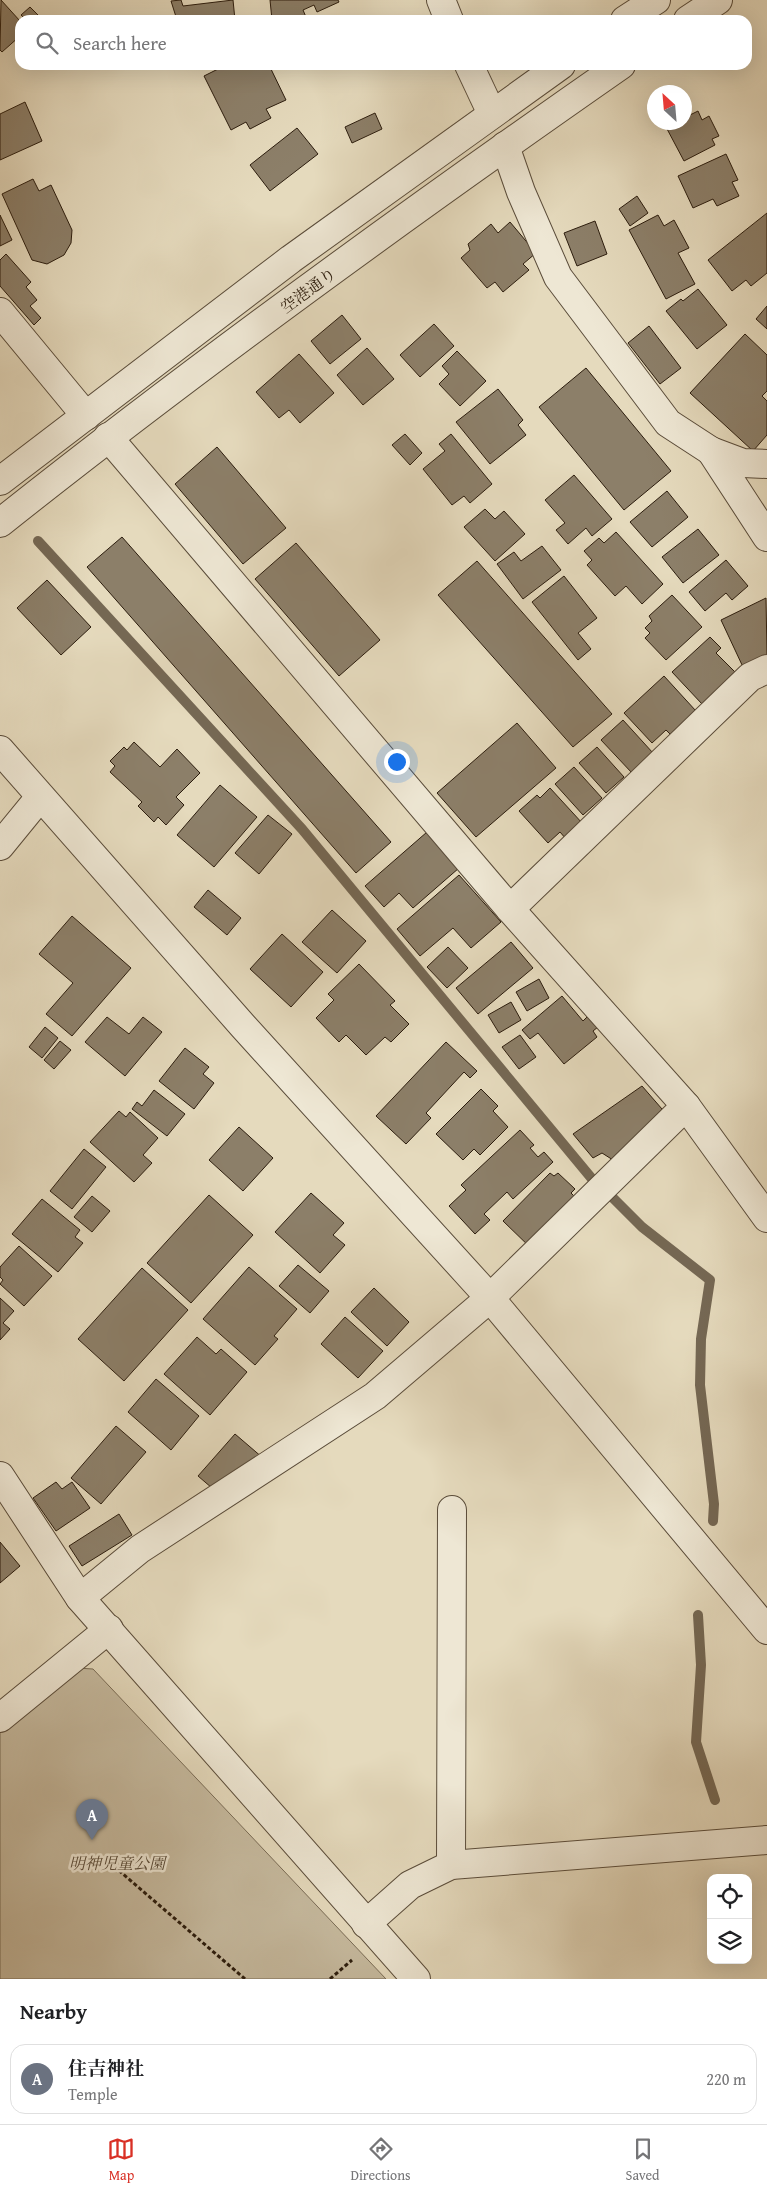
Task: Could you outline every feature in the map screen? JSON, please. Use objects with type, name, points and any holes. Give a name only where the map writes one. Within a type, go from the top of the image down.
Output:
[{"type":"street","points":[[441,0],[447,15]]},
{"type":"street","points":[[633,15],[656,0]]},
{"type":"street","points":[[696,15],[718,0]]},
{"type":"street","points":[[471,70],[492,114]]},
{"type":"street","points":[[0,481],[291,259],[554,70]]},
{"type":"street","name":"空港通り","points":[[0,523],[108,437],[505,146],[614,70]]},
{"type":"street","points":[[505,146],[521,192],[558,278],[668,423],[711,451],[743,463],[767,464]]},
{"type":"street","points":[[0,312],[86,416]]},
{"type":"street","points":[[108,437],[510,909],[686,1106],[767,1218]]},
{"type":"street","points":[[711,451],[767,537]]},
{"type":"street","points":[[510,909],[750,677],[767,669]]},
{"type":"street","points":[[0,750],[237,1019],[490,1298],[767,1630]]},
{"type":"street","points":[[0,846],[40,797]]},
{"type":"street","points":[[80,1598],[140,1549],[375,1396],[490,1298],[686,1106]]},
{"type":"street","points":[[0,1476],[80,1598],[416,1979]]},
{"type":"street","points":[[451,1865],[452,1510]]},
{"type":"street","points":[[0,1718],[109,1630]]},
{"type":"street","points":[[366,1924],[410,1885],[451,1865],[767,1840]]},
{"type":"path","points":[[109,1862],[245,1979]]},
{"type":"path","points":[[330,1979],[352,1960]]},
{"type":"green space","name":"明神児童公園","points":[[77,1668],[93,1669],[386,1979],[0,1979],[0,1732]]},
{"type":"building","points":[[1,0],[15,15],[15,40],[2,52],[0,50]]},
{"type":"building","points":[[181,0],[183,6],[233,0],[234,15],[175,15],[171,1]]},
{"type":"building","points":[[270,0],[338,0],[339,2],[317,12],[314,5],[303,10],[305,15],[272,15]]},
{"type":"building","points":[[30,7],[38,15],[21,15]]},
{"type":"building","points":[[216,70],[271,70],[286,100],[266,109],[271,118],[250,129],[246,122],[231,130],[204,76]]},
{"type":"building","points":[[25,102],[42,141],[0,160],[0,114]]},
{"type":"building","points":[[698,111],[702,120],[709,116],[719,136],[712,139],[715,145],[684,161],[668,130],[692,130],[692,114]]},
{"type":"building","points":[[375,113],[382,129],[352,143],[345,127]]},
{"type":"building","points":[[297,128],[318,154],[270,191],[250,165]]},
{"type":"building","points":[[726,154],[738,180],[732,182],[739,196],[717,206],[713,199],[693,208],[678,176]]},
{"type":"building","points":[[33,179],[39,191],[51,185],[72,230],[71,243],[64,255],[47,264],[32,260],[2,194]]},
{"type":"building","points":[[637,196],[648,213],[630,226],[619,209]]},
{"type":"building","points":[[767,213],[767,273],[751,286],[746,280],[732,291],[708,260]]},
{"type":"building","points":[[0,215],[12,240],[0,246]]},
{"type":"building","points":[[658,215],[664,226],[674,220],[689,248],[678,253],[695,284],[666,299],[629,230]]},
{"type":"building","points":[[595,221],[607,254],[577,266],[564,233]]},
{"type":"building","points":[[510,222],[536,253],[523,264],[529,270],[503,292],[495,282],[487,288],[461,258],[470,250],[468,244],[491,224],[498,233]]},
{"type":"building","points":[[6,254],[31,282],[26,287],[37,300],[30,306],[41,318],[34,325],[0,286],[0,260]]},
{"type":"building","points":[[698,289],[727,325],[697,349],[666,311]]},
{"type":"building","points":[[767,306],[767,329],[756,319]]},
{"type":"building","points":[[342,315],[361,339],[330,364],[311,341]]},
{"type":"building","points":[[434,324],[454,346],[420,377],[400,355]]},
{"type":"building","points":[[649,326],[681,368],[660,384],[628,343]]},
{"type":"building","points":[[745,334],[767,355],[767,391],[762,396],[767,401],[767,435],[753,451],[690,393]]},
{"type":"building","points":[[367,348],[394,379],[363,405],[337,375]]},
{"type":"building","points":[[457,351],[486,381],[460,406],[439,384],[449,374],[442,366]]},
{"type":"building","points":[[299,354],[334,393],[300,423],[289,410],[279,418],[256,392]]},
{"type":"building","points":[[586,368],[671,471],[624,510],[539,407]]},
{"type":"building","points":[[498,389],[523,420],[518,425],[526,435],[490,464],[456,422]]},
{"type":"building","points":[[405,434],[422,453],[410,465],[392,445]]},
{"type":"building","points":[[451,434],[492,484],[470,503],[464,496],[452,505],[423,469],[445,451],[439,444]]},
{"type":"building","points":[[217,447],[286,528],[243,564],[175,484]]},
{"type":"building","points":[[574,475],[612,519],[592,536],[586,528],[568,544],[556,530],[565,523],[545,500]]},
{"type":"building","points":[[667,491],[688,517],[652,547],[630,522]]},
{"type":"building","points":[[485,509],[495,519],[504,511],[525,534],[495,561],[464,527]]},
{"type":"building","points":[[698,529],[719,555],[683,583],[662,557]]},
{"type":"building","points":[[616,532],[663,584],[642,604],[626,586],[615,596],[587,565],[592,560],[584,551],[599,538],[604,543]]},
{"type":"building","points":[[122,537],[391,842],[356,873],[87,567]]},
{"type":"building","points":[[296,543],[380,640],[339,676],[255,579]]},
{"type":"building","points":[[542,546],[561,570],[523,599],[497,564],[514,552],[521,561]]},
{"type":"building","points":[[726,560],[748,586],[732,600],[726,593],[705,611],[689,592]]},
{"type":"building","points":[[477,561],[612,714],[573,747],[438,595]]},
{"type":"building","points":[[564,576],[597,618],[578,633],[591,649],[578,660],[532,602]]},
{"type":"building","points":[[47,580],[91,627],[61,655],[17,608]]},
{"type":"building","points":[[672,595],[702,627],[666,660],[645,638],[650,633],[645,628],[652,621],[649,616]]},
{"type":"building","points":[[766,598],[767,655],[743,667],[721,620]]},
{"type":"building","points":[[710,637],[721,648],[716,653],[735,672],[702,704],[672,672]]},
{"type":"building","points":[[664,676],[696,711],[671,735],[666,730],[652,743],[624,713]]},
{"type":"building","points":[[623,720],[653,753],[632,773],[601,740]]},
{"type":"building","points":[[517,723],[556,768],[476,837],[437,793]]},
{"type":"building","points":[[134,742],[160,767],[177,749],[200,773],[176,797],[184,805],[166,825],[158,817],[154,822],[138,806],[142,802],[110,772],[115,766],[110,761],[124,747],[127,750]]},
{"type":"building","points":[[597,747],[624,777],[606,793],[579,763]]},
{"type":"building","points":[[574,767],[602,798],[583,815],[555,784]]},
{"type":"building","points":[[220,785],[257,817],[214,867],[177,835]]},
{"type":"building","points":[[550,788],[583,824],[566,839],[560,832],[548,843],[519,811],[537,795],[540,798]]},
{"type":"building","points":[[268,815],[292,834],[259,874],[235,853]]},
{"type":"building","points":[[427,832],[459,868],[413,908],[399,893],[384,907],[365,886]]},
{"type":"building","points":[[459,875],[501,922],[471,948],[453,928],[420,956],[397,929]]},
{"type":"building","points":[[208,890],[241,918],[227,935],[194,907]]},
{"type":"building","points":[[332,910],[366,941],[337,973],[302,942]]},
{"type":"building","points":[[72,916],[131,968],[72,1036],[46,1014],[73,983],[39,954]]},
{"type":"building","points":[[282,934],[323,972],[291,1007],[250,969]]},
{"type":"building","points":[[511,942],[533,968],[478,1014],[456,988]]},
{"type":"building","points":[[448,947],[468,968],[447,988],[427,967]]},
{"type":"building","points":[[359,964],[395,1001],[390,1005],[409,1024],[391,1042],[385,1037],[366,1055],[346,1035],[339,1042],[316,1018],[334,1000],[328,994]]},
{"type":"building","points":[[539,979],[549,998],[527,1011],[516,992]]},
{"type":"building","points":[[562,996],[583,1021],[588,1016],[598,1027],[593,1031],[597,1037],[564,1064],[538,1033],[530,1039],[522,1030]]},
{"type":"building","points":[[511,1002],[521,1020],[499,1033],[488,1015]]},
{"type":"building","points":[[107,1017],[129,1034],[143,1017],[162,1032],[125,1076],[85,1042]]},
{"type":"building","points":[[45,1027],[58,1038],[42,1058],[29,1047]]},
{"type":"building","points":[[520,1035],[536,1057],[519,1069],[502,1047]]},
{"type":"building","points":[[60,1041],[71,1050],[54,1069],[44,1060]]},
{"type":"building","points":[[446,1042],[477,1071],[470,1078],[464,1072],[426,1113],[431,1118],[406,1144],[376,1116]]},
{"type":"building","points":[[185,1048],[209,1067],[203,1074],[214,1083],[194,1109],[159,1081]]},
{"type":"building","points":[[642,1086],[662,1109],[613,1160],[602,1153],[593,1158],[573,1134]]},
{"type":"building","points":[[481,1089],[498,1106],[493,1111],[508,1127],[480,1155],[474,1149],[463,1160],[436,1134]]},
{"type":"building","points":[[154,1090],[185,1114],[167,1136],[132,1109],[137,1102],[142,1106]]},
{"type":"building","points":[[119,1111],[126,1117],[130,1112],[158,1138],[143,1155],[152,1163],[134,1182],[90,1142]]},
{"type":"building","points":[[239,1127],[273,1158],[243,1191],[209,1160]]},
{"type":"building","points":[[520,1130],[534,1145],[530,1148],[538,1157],[544,1152],[553,1162],[513,1199],[507,1192],[484,1214],[490,1220],[475,1234],[449,1206],[466,1190],[461,1185]]},
{"type":"building","points":[[84,1149],[106,1167],[72,1209],[50,1191]]},
{"type":"building","points":[[550,1173],[554,1176],[558,1173],[575,1189],[571,1193],[580,1202],[534,1251],[503,1221]]},
{"type":"building","points":[[311,1193],[344,1223],[333,1235],[345,1245],[320,1273],[275,1232]]},
{"type":"building","points":[[209,1195],[253,1235],[191,1303],[147,1263]]},
{"type":"building","points":[[92,1196],[110,1211],[92,1232],[74,1217]]},
{"type":"building","points":[[42,1199],[80,1230],[75,1237],[83,1243],[58,1272],[12,1234]]},
{"type":"building","points":[[19,1246],[52,1276],[24,1306],[0,1284],[3,1280],[0,1277],[0,1267]]},
{"type":"building","points":[[298,1265],[329,1291],[310,1313],[279,1286]]},
{"type":"building","points":[[249,1267],[297,1309],[274,1336],[278,1339],[255,1365],[203,1319]]},
{"type":"building","points":[[142,1268],[188,1310],[124,1381],[78,1339]]},
{"type":"building","points":[[374,1288],[409,1322],[387,1346],[351,1312]]},
{"type":"building","points":[[0,1298],[14,1311],[3,1323],[10,1329],[0,1340]]},
{"type":"building","points":[[345,1317],[383,1351],[358,1378],[321,1344]]},
{"type":"building","points":[[197,1337],[216,1354],[221,1349],[247,1372],[210,1415],[164,1374]]},
{"type":"building","points":[[156,1379],[199,1416],[171,1450],[128,1412]]},
{"type":"building","points":[[116,1426],[146,1452],[101,1504],[71,1478]]},
{"type":"building","points":[[235,1434],[263,1458],[212,1488],[198,1476]]},
{"type":"building","points":[[56,1482],[62,1489],[72,1482],[90,1508],[56,1531],[33,1498]]},
{"type":"building","points":[[119,1514],[132,1535],[82,1566],[69,1546]]},
{"type":"building","points":[[0,1542],[20,1566],[0,1583]]},
{"type":"waterway","points":[[38,541],[302,829],[593,1180]]},
{"type":"waterway","points":[[612,1197],[642,1227],[710,1280],[701,1339],[700,1385],[714,1504],[713,1521]]},
{"type":"waterway","points":[[698,1615],[701,1665],[696,1742],[715,1800]]},
{"type":"place","name":"住吉神社","points":[[92,1840]]}]
